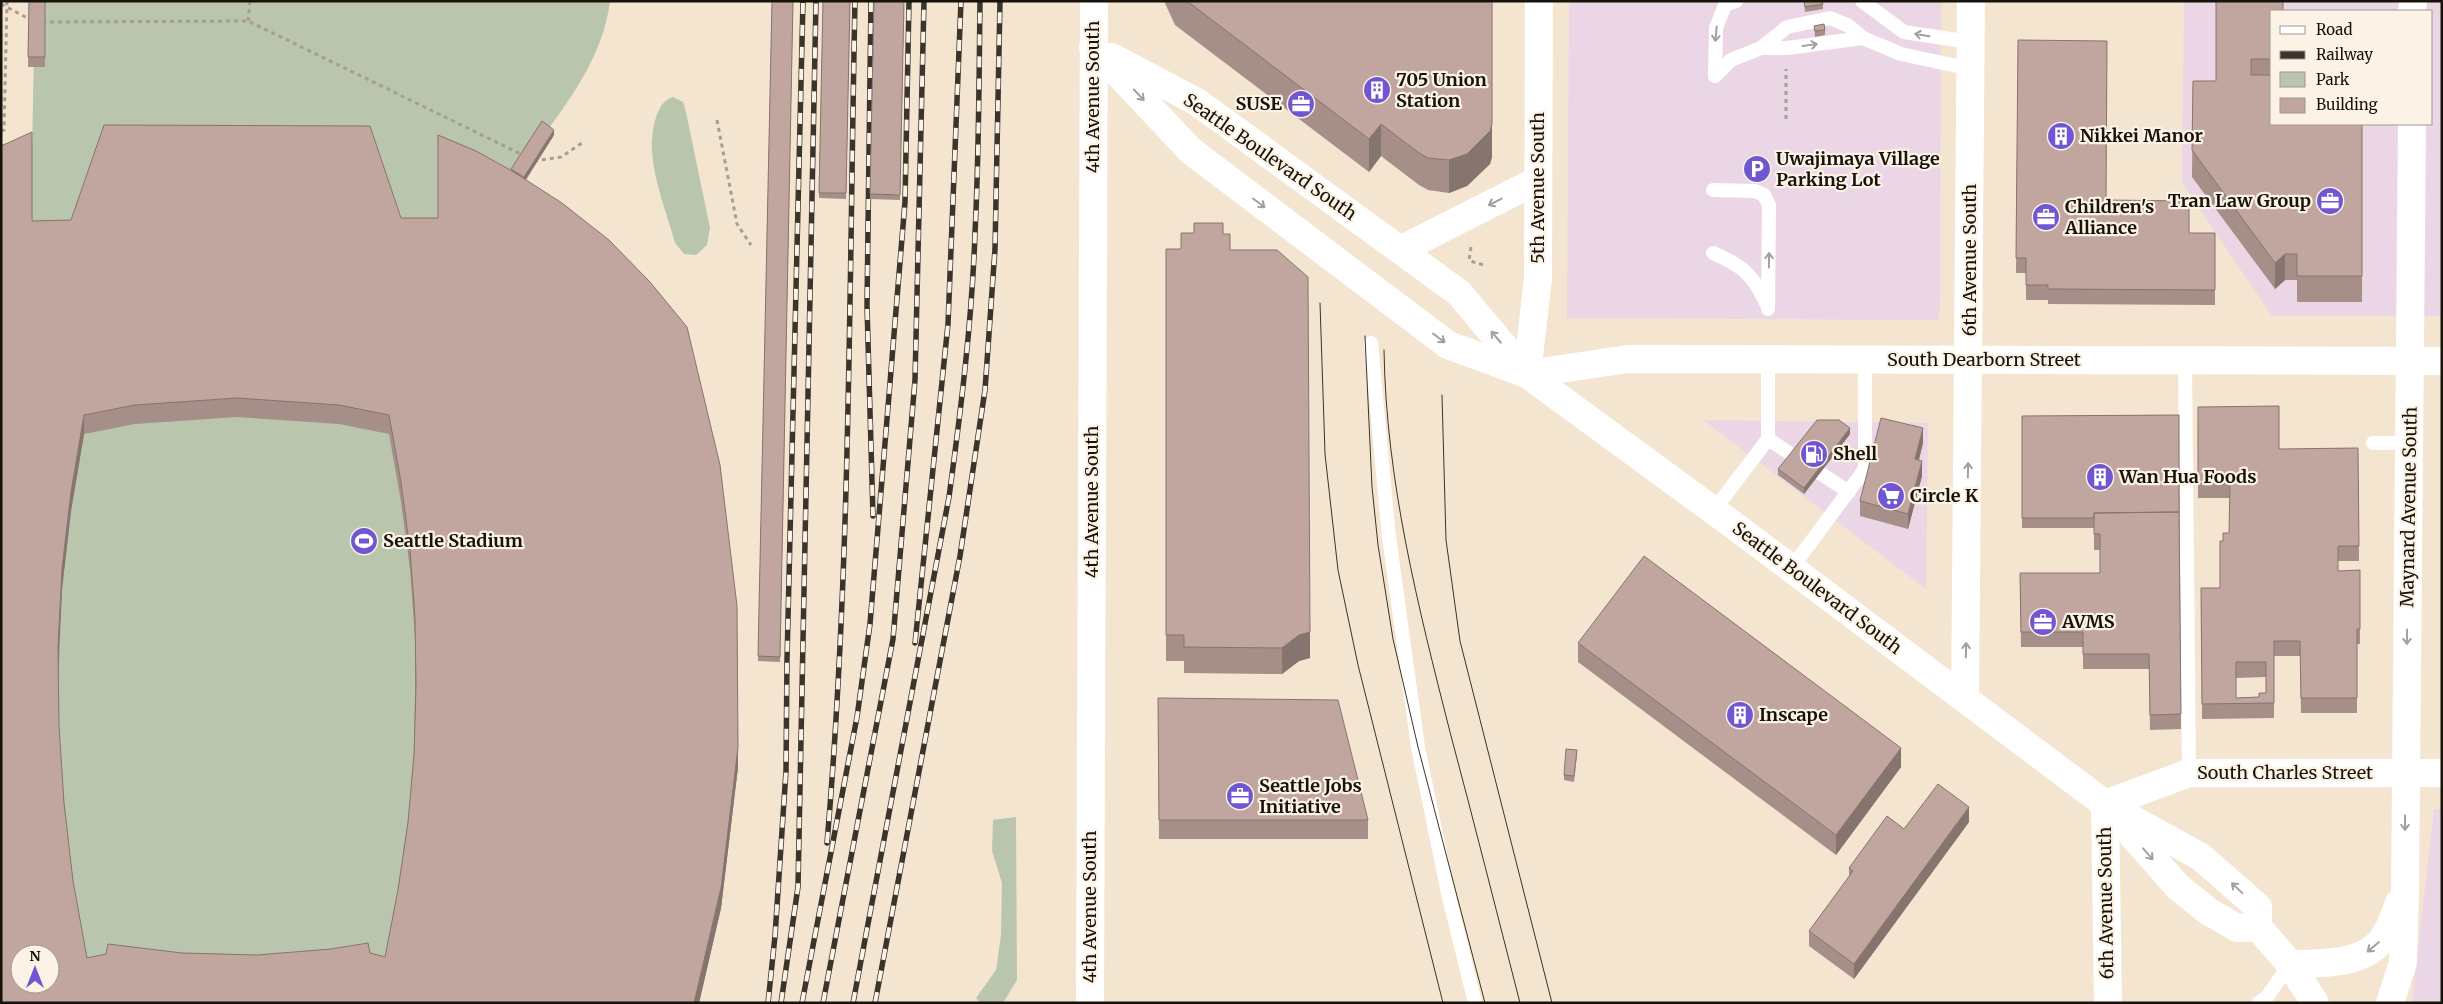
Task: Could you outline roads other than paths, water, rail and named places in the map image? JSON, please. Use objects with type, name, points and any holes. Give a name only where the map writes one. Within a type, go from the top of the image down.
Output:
[{"type":"main road","name":"4th Avenue South","points":[[1090,1003],[1094,1]]},
{"type":"main road","name":"5th Avenue South","points":[[1527,374],[1538,278],[1539,1]]},
{"type":"main road","name":"6th Avenue South","points":[[1965,699],[1970,360],[1971,1]]},
{"type":"main road","name":"Seattle Boulevard South","points":[[1093,46],[1197,102],[1459,293],[1527,374],[1714,510],[2104,804]]},
{"type":"main road","name":"Seattle Boulevard South","points":[[1093,46],[1191,151],[1206,163],[1448,345],[1527,374]]},
{"type":"main road","name":"Maynard Avenue South","points":[[2390,1003],[2403,962],[2405,890],[2412,125]]},
{"type":"main road","points":[[1400,250],[1538,180]]},
{"type":"main road","name":"South Dearborn Street","points":[[1527,374],[1628,359],[2442,361]]},
{"type":"main road","name":"South Charles Street","points":[[2104,804],[2188,773],[2442,773]]},
{"type":"main road","points":[[2104,804],[2178,887],[2208,911],[2238,928],[2258,927]]},
{"type":"main road","points":[[2104,804],[2201,858],[2258,907],[2258,927],[2290,964],[2315,1003]]},
{"type":"main road","name":"6th Avenue South","points":[[2104,804],[2108,1003]]},
{"type":"main road","name":"Maynard Avenue South","points":[[2290,964],[2326,963],[2362,956],[2384,937],[2405,890]]},
{"type":"lane","points":[[1736,1],[1725,6],[1716,28],[1715,76],[1731,60],[1761,48],[1787,27],[1830,18],[1849,26],[1864,38],[1901,54],[1971,68]]},
{"type":"lane","points":[[1862,1],[1904,32],[1970,42]]},
{"type":"lane","points":[[1761,48],[1787,48],[1864,38]]},
{"type":"lane","points":[[1713,190],[1755,191],[1764,195],[1769,205],[1768,308],[1757,283],[1738,264],[1713,253]]},
{"type":"lane","points":[[1371,343],[1389,537],[1418,748],[1448,893],[1474,1003]]},
{"type":"lane","points":[[1714,510],[1768,438],[1768,359]]},
{"type":"lane","points":[[1791,569],[1865,469],[1865,359]]},
{"type":"lane","points":[[2185,360],[2188,773]]},
{"type":"lane","points":[[1768,438],[1849,492]]},
{"type":"lane","points":[[2373,444],[2410,443]]},
{"type":"lane","points":[[2258,1003],[2266,997],[2290,964]]},
{"type":"tram line","points":[[1320,303],[1325,454],[1338,570],[1358,665],[1443,1003]]},
{"type":"tram line","points":[[1365,336],[1372,487],[1378,545],[1393,639],[1418,747],[1485,1003]]},
{"type":"tram line","points":[[1384,350],[1386,399],[1391,447],[1406,543],[1426,638],[1520,1003]]},
{"type":"tram line","points":[[1442,395],[1446,540],[1460,641],[1552,1003]]},
{"type":"railway","points":[[768,1003],[775,936],[786,771],[803,1]]},
{"type":"railway","points":[[781,1003],[798,887],[816,1]]},
{"type":"railway","points":[[827,843],[835,738],[845,528],[855,1]]},
{"type":"railway","points":[[871,1],[867,306],[873,516]]},
{"type":"railway","points":[[802,1003],[857,717],[870,624],[905,202],[909,1]]},
{"type":"railway","points":[[823,1003],[893,639],[915,380],[924,1]]},
{"type":"railway","points":[[915,643],[948,324],[961,1]]},
{"type":"railway","points":[[853,1003],[949,497],[958,431],[974,266],[980,1]]},
{"type":"railway","points":[[875,1003],[960,556],[985,390],[995,249],[1000,1]]},
{"type":"place","name":"705 Union Station","points":[[1377,90]]},
{"type":"place","name":"SUSE","points":[[1301,104]]},
{"type":"place","name":"Nikkei Manor","points":[[2061,136]]},
{"type":"place","name":"Uwajimaya Village Parking Lot","points":[[1757,169]]},
{"type":"place","name":"Tran Law Group","points":[[2330,201]]},
{"type":"place","name":"Children's Alliance","points":[[2046,217]]},
{"type":"place","name":"Shell","points":[[1814,454]]},
{"type":"place","name":"Wan Hua Foods","points":[[2100,477]]},
{"type":"place","name":"Circle K","points":[[1891,496]]},
{"type":"place","name":"Seattle Stadium","points":[[364,541]]},
{"type":"place","name":"AVMS","points":[[2043,622]]},
{"type":"place","name":"Inscape","points":[[1740,715]]},
{"type":"place","name":"Seattle Jobs Initiative","points":[[1240,796]]}]
